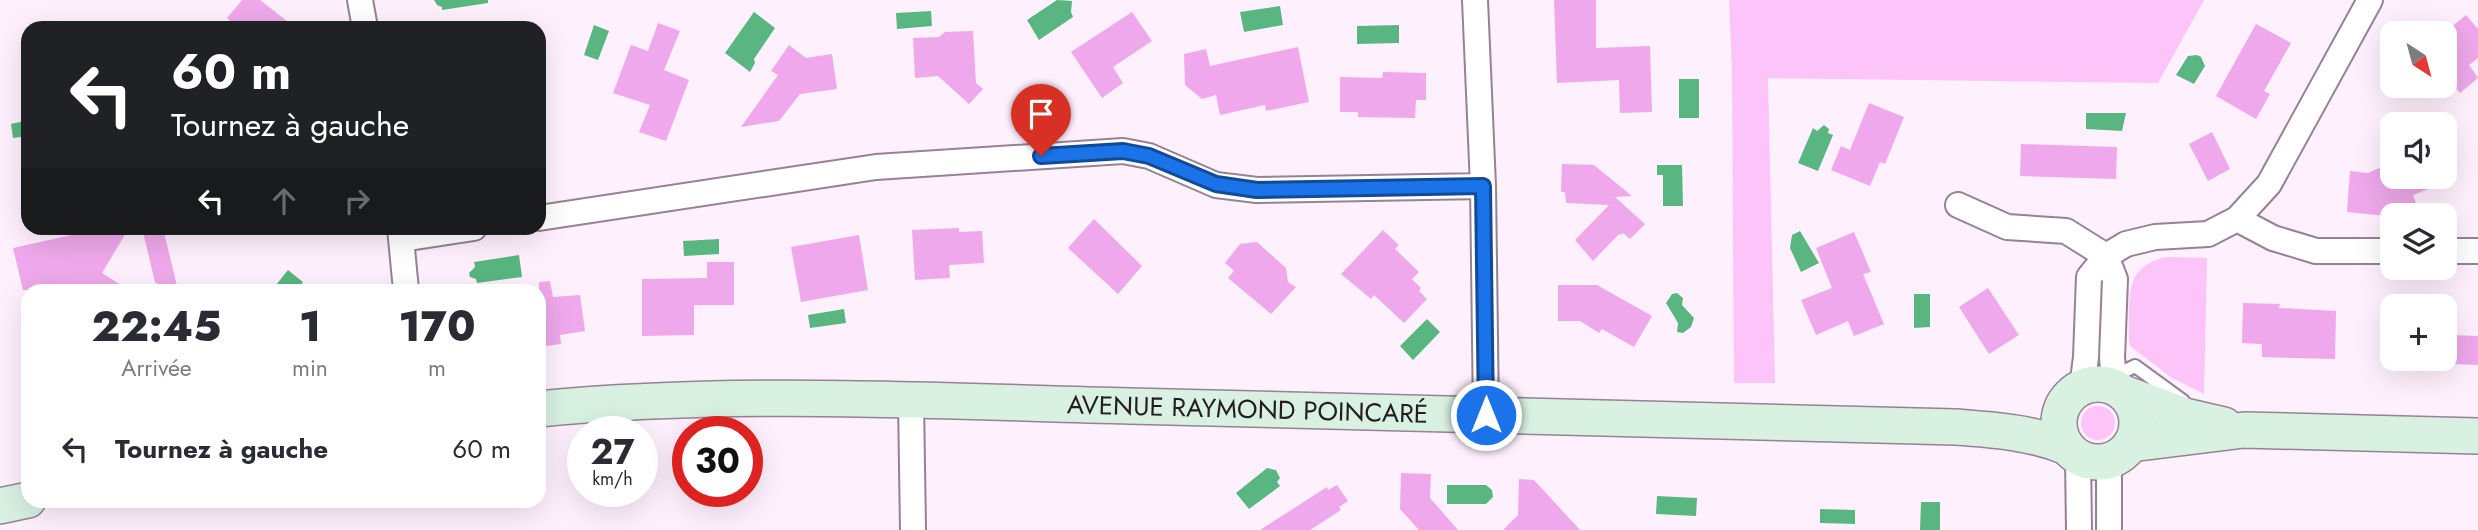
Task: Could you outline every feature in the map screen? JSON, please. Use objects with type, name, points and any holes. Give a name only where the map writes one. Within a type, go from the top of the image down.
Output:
[{"type":"main road","name":"AVENUE RAYMOND POINCARÉ","points":[[1955,427],[2018,418],[2101,388],[2185,416],[2230,427],[2478,436]]},
{"type":"main road","points":[[2101,388],[2130,401],[2137,422],[2097,452],[2060,434],[2059,419],[2063,405],[2101,388]]},
{"type":"main road","name":"AVENUE RAYMOND POINCARÉ","points":[[546,408],[613,402],[690,400],[911,401],[1955,427],[2022,434],[2097,452],[2230,427]]},
{"type":"main road","points":[[0,506],[21,502]]},
{"type":"street","points":[[360,0],[364,21]]},
{"type":"street","points":[[1475,0],[1483,186],[1486,415]]},
{"type":"street","points":[[2101,388],[2086,357],[2089,277],[2106,256],[2126,244],[2155,237],[2208,234],[2237,219],[2269,184],[2370,0]]},
{"type":"street","points":[[546,217],[876,167],[1123,151],[1149,156],[1216,184],[1257,190],[1483,186]]},
{"type":"street","points":[[1958,205],[2007,227],[2066,231],[2106,256],[2115,279],[2101,388]]},
{"type":"street","points":[[2237,219],[2273,239],[2316,251],[2380,251]]},
{"type":"street","points":[[401,235],[405,284]]},
{"type":"street","points":[[2457,251],[2478,251]]},
{"type":"street","points":[[911,401],[913,530]]},
{"type":"street","points":[[2079,530],[2097,452]]},
{"type":"street","points":[[2097,452],[2109,471],[2109,530]]},
{"type":"shaded area","points":[[434,0],[488,0],[488,3],[442,10]]},
{"type":"shaded area","points":[[1057,0],[1072,1],[1073,17],[1039,40],[1027,20]]},
{"type":"shaded area","points":[[1729,0],[2204,0],[2158,83],[1768,78],[1775,383],[1734,383]]},
{"type":"shaded area","points":[[1280,6],[1283,25],[1244,32],[1240,12]]},
{"type":"shaded area","points":[[931,11],[932,26],[897,29],[896,13]]},
{"type":"shaded area","points":[[754,12],[775,28],[754,59],[755,63],[750,72],[725,53]]},
{"type":"shaded area","points":[[594,25],[609,31],[598,60],[584,55]]},
{"type":"shaded area","points":[[1399,25],[1399,43],[1357,44],[1357,26]]},
{"type":"shaded area","points":[[2197,55],[2205,66],[2194,84],[2176,75],[2188,56]]},
{"type":"shaded area","points":[[1679,79],[1699,79],[1699,118],[1679,118]]},
{"type":"shaded area","points":[[2086,113],[2126,113],[2122,131],[2086,129]]},
{"type":"shaded area","points":[[21,122],[21,137],[13,138],[11,124]]},
{"type":"shaded area","points":[[1824,125],[1829,129],[1828,133],[1833,135],[1818,171],[1798,163],[1813,128],[1817,131]]},
{"type":"shaded area","points":[[1657,165],[1682,165],[1683,206],[1663,206],[1663,175],[1657,175]]},
{"type":"shaded area","points":[[1800,231],[1819,263],[1801,272],[1790,248],[1792,235]]},
{"type":"shaded area","points":[[719,239],[719,254],[684,256],[683,241]]},
{"type":"shaded area","points":[[519,255],[522,277],[477,283],[476,279],[470,277],[469,273],[475,267],[474,262]]},
{"type":"shaded area","points":[[2166,257],[2207,258],[2204,394],[2172,378],[2130,346],[2132,284],[2146,265]]},
{"type":"shaded area","points":[[288,270],[303,282],[302,284],[277,284]]},
{"type":"shaded area","points":[[1677,293],[1683,298],[1682,305],[1694,318],[1691,327],[1683,333],[1677,332],[1678,323],[1666,303],[1672,294]]},
{"type":"shaded area","points":[[1914,294],[1930,294],[1930,327],[1914,328]]},
{"type":"shaded area","points":[[844,309],[846,323],[810,328],[808,315]]},
{"type":"shaded area","points":[[1427,319],[1440,332],[1413,360],[1400,346]]},
{"type":"shaded area","points":[[2098,406],[2110,411],[2115,423],[2110,435],[2098,440],[2086,435],[2081,423],[2086,411]]},
{"type":"shaded area","points":[[1267,468],[1276,470],[1280,486],[1249,509],[1236,493]]},
{"type":"shaded area","points":[[1447,485],[1486,485],[1492,490],[1493,497],[1486,504],[1447,504]]},
{"type":"shaded area","points":[[1657,496],[1697,498],[1696,516],[1656,514]]},
{"type":"shaded area","points":[[1921,502],[1940,502],[1940,530],[1920,530]]},
{"type":"shaded area","points":[[1820,509],[1855,510],[1855,524],[1820,523]]},
{"type":"building","points":[[242,0],[260,0],[287,21],[231,21],[227,18]]},
{"type":"building","points":[[1554,0],[1596,0],[1596,48],[1650,46],[1652,112],[1620,113],[1619,80],[1557,83]]},
{"type":"building","points":[[1132,12],[1152,41],[1113,67],[1123,83],[1102,98],[1071,52]]},
{"type":"building","points":[[2466,15],[2478,29],[2478,58],[2469,65],[2478,78],[2460,93],[2457,89],[2457,22]]},
{"type":"building","points":[[658,23],[680,31],[664,70],[689,80],[666,141],[639,132],[650,105],[613,93],[631,45],[648,51]]},
{"type":"building","points":[[2256,24],[2291,43],[2264,91],[2270,94],[2256,119],[2216,96]]},
{"type":"building","points":[[973,31],[976,83],[983,89],[969,104],[938,76],[915,78],[913,38],[939,37],[945,32]]},
{"type":"building","points":[[789,45],[806,58],[832,54],[837,89],[800,94],[779,121],[741,127],[778,75],[771,71]]},
{"type":"building","points":[[1298,47],[1309,102],[1266,111],[1265,105],[1220,115],[1216,95],[1202,99],[1185,85],[1184,54],[1206,49],[1210,66]]},
{"type":"building","points":[[1383,72],[1426,73],[1426,100],[1416,100],[1415,118],[1358,117],[1358,112],[1340,112],[1340,77],[1382,78]]},
{"type":"building","points":[[1869,103],[1904,117],[1885,164],[1880,162],[1870,186],[1831,170],[1841,146],[1850,150]]},
{"type":"building","points":[[2212,132],[2230,169],[2208,181],[2189,144]]},
{"type":"building","points":[[2021,144],[2117,147],[2116,179],[2020,176]]},
{"type":"building","points":[[1562,164],[1594,165],[1632,196],[1615,197],[1645,224],[1630,239],[1623,233],[1619,234],[1593,261],[1575,240],[1609,205],[1566,203],[1565,192],[1561,192]]},
{"type":"building","points":[[2380,168],[2380,189],[2429,189],[2413,195],[2416,203],[2380,203],[2380,215],[2347,212],[2350,171],[2368,173]]},
{"type":"building","points":[[1094,219],[1142,266],[1118,294],[1068,248]]},
{"type":"building","points":[[959,228],[959,232],[982,231],[984,263],[949,265],[950,278],[915,280],[912,230]]},
{"type":"building","points":[[1383,230],[1399,245],[1395,249],[1419,272],[1412,279],[1427,299],[1404,323],[1374,295],[1371,299],[1341,274]]},
{"type":"building","points":[[1854,232],[1871,272],[1863,274],[1884,324],[1854,336],[1848,321],[1816,335],[1801,300],[1832,288],[1816,248]]},
{"type":"building","points":[[72,235],[125,235],[102,273],[119,284],[22,284],[13,248]]},
{"type":"building","points":[[144,235],[165,235],[177,284],[155,282]]},
{"type":"building","points":[[859,235],[868,290],[801,302],[791,247]]},
{"type":"building","points":[[1257,242],[1286,268],[1288,282],[1296,287],[1271,314],[1228,278],[1234,271],[1225,263],[1240,244]]},
{"type":"building","points":[[707,262],[734,262],[734,305],[694,305],[694,335],[642,336],[642,279],[707,278]]},
{"type":"building","points":[[550,281],[553,297],[580,295],[585,331],[560,335],[561,344],[546,346],[546,284],[539,282]]},
{"type":"building","points":[[1558,285],[1597,285],[1652,316],[1634,347],[1602,329],[1599,333],[1580,321],[1558,321]]},
{"type":"building","points":[[1988,288],[2019,335],[1989,354],[1959,307]]},
{"type":"building","points":[[2243,303],[2280,304],[2279,308],[2336,311],[2335,359],[2262,357],[2262,344],[2242,343]]},
{"type":"building","points":[[2457,335],[2478,336],[2478,365],[2457,364]]},
{"type":"building","points":[[1401,473],[1431,474],[1430,498],[1458,530],[1419,530],[1400,509]]},
{"type":"building","points":[[1519,479],[1534,480],[1580,530],[1503,530],[1518,515]]},
{"type":"building","points":[[1337,485],[1348,501],[1339,507],[1341,510],[1310,530],[1260,530],[1327,487],[1328,490]]},
{"type":"route","points":[[1041,156],[1123,151],[1149,156],[1184,173],[1216,184],[1257,190],[1483,186],[1486,415]]}]
